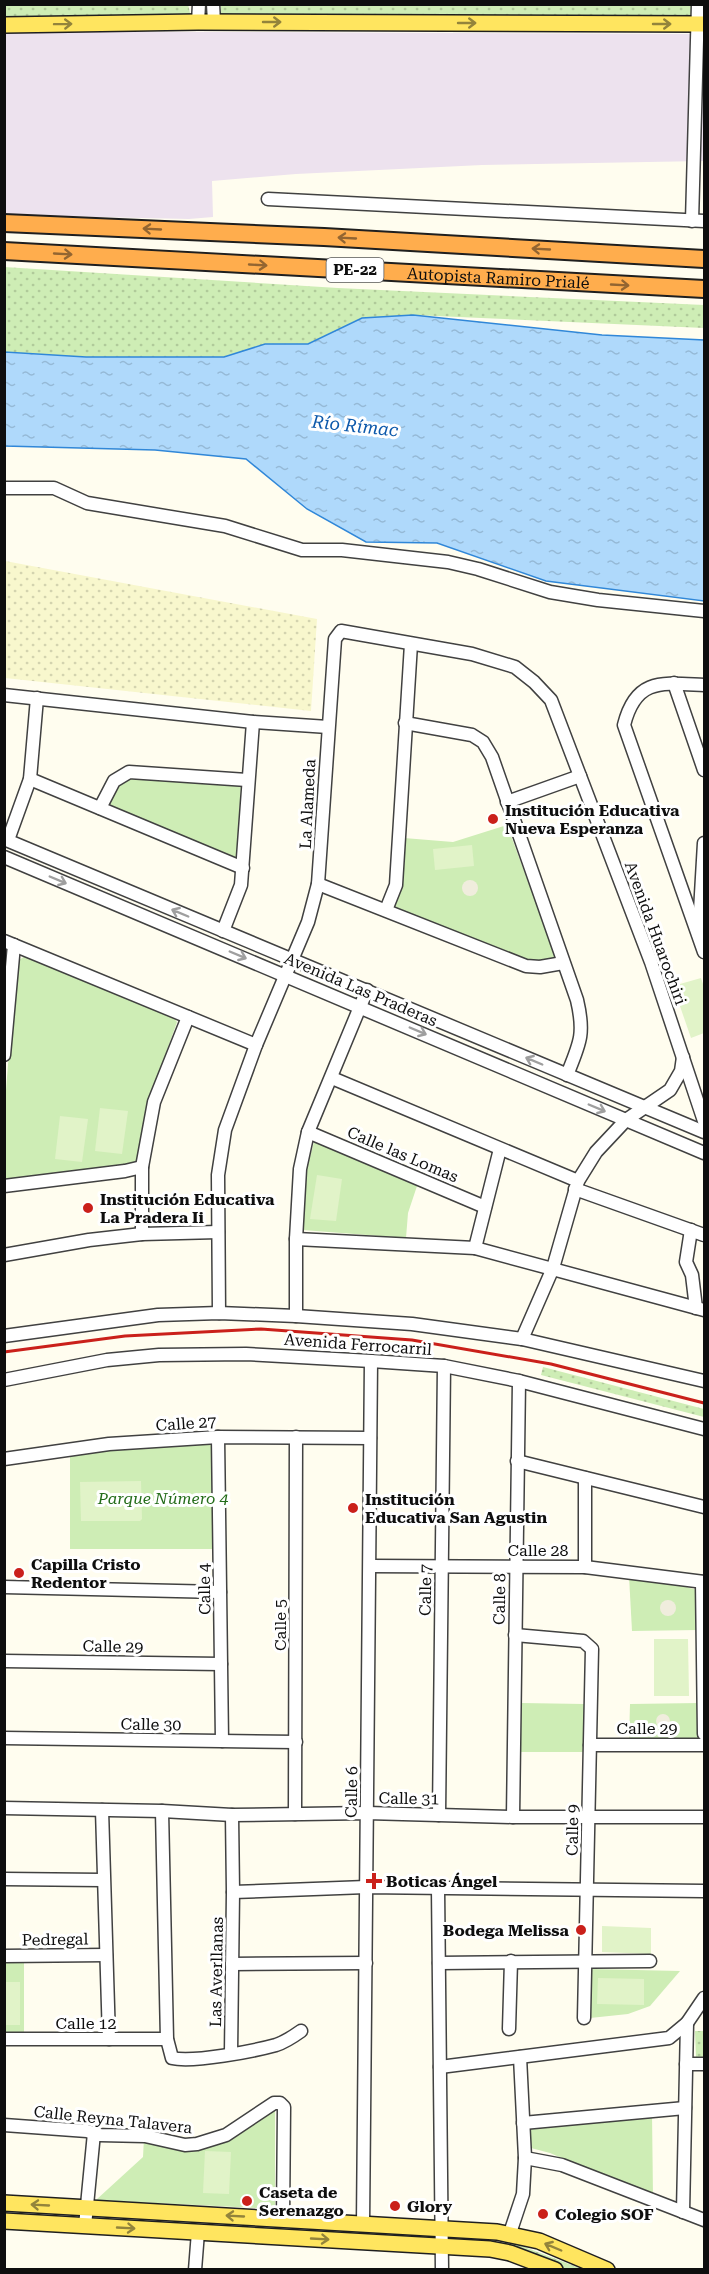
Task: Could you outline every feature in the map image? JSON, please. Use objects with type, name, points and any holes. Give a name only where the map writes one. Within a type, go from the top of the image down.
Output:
[{"type":"highway","name":"Autopista Ramiro Prialé","points":[[4,222],[324,237],[705,259]]},
{"type":"highway","name":"Autopista Ramiro Prialé","points":[[4,251],[705,289]]},
{"type":"main road","points":[[4,25],[206,22],[702,24]]},
{"type":"main road","points":[[4,2203],[510,2233],[539,2241],[607,2270]]},
{"type":"main road","points":[[4,2221],[490,2249],[510,2253],[555,2270]]},
{"type":"street","points":[[199,4],[206,22]]},
{"type":"street","points":[[206,22],[213,4]]},
{"type":"street","points":[[268,199],[698,221],[702,24],[699,4]]},
{"type":"street","points":[[4,488],[54,488],[87,503],[225,526],[302,550],[342,550],[448,562],[478,568],[550,592],[598,600],[705,611]]},
{"type":"street","name":"Avenida Huarochiri","points":[[341,631],[472,654],[515,667],[551,700],[684,1055],[705,1121]]},
{"type":"street","name":"La Alameda","points":[[219,1313],[218,1175],[225,1130],[256,1045],[308,922],[318,884],[334,639],[341,631]]},
{"type":"street","points":[[386,910],[396,885],[411,644]]},
{"type":"street","points":[[674,683],[705,770]]},
{"type":"street","points":[[705,685],[654,684],[634,698],[627,711],[624,725],[705,952]]},
{"type":"street","points":[[4,695],[253,722],[328,727]]},
{"type":"street","points":[[6,839],[30,779],[38,698]]},
{"type":"street","points":[[223,931],[241,885],[253,722]]},
{"type":"street","points":[[405,723],[472,735],[483,742],[492,757],[577,1000],[582,1023],[580,1042],[567,1075]]},
{"type":"street","points":[[100,808],[114,781],[129,772],[248,780]]},
{"type":"street","points":[[507,802],[580,776]]},
{"type":"street","points":[[30,779],[243,868]]},
{"type":"street","name":"Avenida Las Praderas","points":[[6,839],[705,1132]]},
{"type":"street","points":[[698,935],[705,843]]},
{"type":"street","name":"Avenida Las Praderas","points":[[4,857],[705,1154]]},
{"type":"street","points":[[318,884],[525,966],[540,968],[564,963]]},
{"type":"street","points":[[4,1055],[9,943],[256,1045]]},
{"type":"street","points":[[296,1316],[296,1239],[300,1169],[308,1132],[367,990]]},
{"type":"street","points":[[142,1234],[141,1167],[154,1102],[188,1017]]},
{"type":"street","points":[[522,1339],[553,1268],[576,1185],[596,1152],[626,1120],[674,1084],[681,1071],[684,1055]]},
{"type":"street","points":[[332,1078],[500,1149],[576,1185],[705,1235]]},
{"type":"street","name":"Calle las Lomas","points":[[308,1132],[485,1207]]},
{"type":"street","points":[[475,1248],[500,1149]]},
{"type":"street","points":[[4,1186],[141,1167]]},
{"type":"street","points":[[296,1239],[475,1248],[700,1309],[692,1275],[686,1262],[692,1230]]},
{"type":"street","points":[[4,1255],[90,1240],[142,1234],[218,1232]]},
{"type":"street","name":"Avenida Ferrocarril","points":[[4,1336],[158,1315],[219,1313],[296,1316],[412,1324],[522,1339],[705,1381]]},
{"type":"street","name":"Avenida Ferrocarril","points":[[4,1380],[107,1360],[159,1355],[246,1354],[444,1366],[519,1381],[705,1429]]},
{"type":"street","name":"Calle 6","points":[[363,2224],[371,1361]]},
{"type":"street","name":"Calle 7","points":[[439,1815],[444,1366]]},
{"type":"street","name":"Calle 8","points":[[513,1817],[519,1381]]},
{"type":"street","name":"Calle 27","points":[[4,1459],[109,1444],[218,1437],[370,1438]]},
{"type":"street","name":"Calle 4","points":[[218,1437],[222,1741]]},
{"type":"street","name":"Calle 5","points":[[295,1814],[296,1437]]},
{"type":"street","points":[[517,1461],[705,1507]]},
{"type":"street","points":[[585,1478],[585,1567]]},
{"type":"street","name":"Calle 28","points":[[370,1566],[585,1567],[703,1582]]},
{"type":"street","points":[[703,1582],[705,1734]]},
{"type":"street","points":[[4,1587],[220,1592]]},
{"type":"street","name":"Calle 9","points":[[515,1635],[584,1641],[592,1649],[584,2018]]},
{"type":"street","name":"Calle 29","points":[[4,1661],[221,1664]]},
{"type":"street","name":"Calle 30","points":[[4,1738],[296,1742]]},
{"type":"street","name":"Calle 29","points":[[590,1745],[705,1745]]},
{"type":"street","name":"Calle 31","points":[[4,1808],[162,1811],[232,1815],[367,1813],[513,1817],[705,1816]]},
{"type":"street","points":[[102,1810],[102,1880],[109,2039]]},
{"type":"street","points":[[162,1811],[167,2039],[172,2058],[206,2059],[279,2044],[302,2031]]},
{"type":"street","points":[[232,1815],[233,1892],[366,1887],[704,1891]]},
{"type":"street","points":[[4,1879],[102,1880]]},
{"type":"street","points":[[438,1888],[442,2270]]},
{"type":"street","name":"Las Averllanas","points":[[231,2053],[233,1892]]},
{"type":"street","name":"Pedregal","points":[[4,1956],[106,1955]]},
{"type":"street","points":[[509,2029],[511,1961]]},
{"type":"street","points":[[439,1963],[650,1961]]},
{"type":"street","points":[[232,1964],[366,1963]]},
{"type":"street","points":[[440,2067],[669,2037],[687,2023],[705,1998]]},
{"type":"street","points":[[683,2212],[687,2023]]},
{"type":"street","name":"Calle 12","points":[[4,2039],[167,2039]]},
{"type":"street","points":[[510,2233],[523,2194],[525,2158],[520,2057]]},
{"type":"street","points":[[686,2064],[705,2064]]},
{"type":"street","name":"Calle Reyna Talavera","points":[[4,2125],[87,2131],[100,2135],[145,2136],[185,2145],[197,2144],[226,2135],[274,2103],[280,2103],[284,2107],[283,2219]]},
{"type":"street","points":[[523,2123],[685,2108]]},
{"type":"street","points":[[85,2226],[93,2133]]},
{"type":"street","points":[[525,2158],[562,2165],[705,2220]]},
{"type":"street","points":[[195,2270],[198,2232]]},
{"type":"shaded area","points":[[5,31],[704,34],[704,161],[482,165],[296,174],[212,181],[213,217],[189,219],[5,215]]},
{"type":"shaded area","points":[[467,880],[473,880],[478,888],[476,894],[467,896],[462,891],[462,885]]},
{"type":"shaded area","points":[[668,1600],[676,1608],[668,1616],[660,1608]]},
{"type":"shaded area","points":[[663,1714],[668,1716],[670,1721],[668,1726],[663,1728],[658,1726],[656,1721],[658,1716]]},
{"type":"green space","points":[[188,4],[190,13],[185,18],[5,18],[4,5]]},
{"type":"green space","points":[[688,4],[694,8],[693,17],[221,15],[221,5]]},
{"type":"green space","points":[[4,267],[338,288],[704,305],[704,328],[413,315],[362,318],[308,344],[265,344],[224,357],[86,357],[5,352]]},
{"type":"green space","points":[[5,561],[317,619],[311,711],[5,678]]},
{"type":"green space","points":[[138,777],[241,785],[237,857],[234,858],[107,806],[123,783]]},
{"type":"green space","points":[[507,825],[556,957],[540,961],[526,961],[395,907],[401,882],[404,838],[453,842]]},
{"type":"green space","points":[[472,845],[474,866],[435,870],[433,849]]},
{"type":"green space","points":[[25,956],[173,1017],[177,1022],[148,1104],[137,1160],[129,1165],[5,1180],[5,1103],[16,962]]},
{"type":"green space","points":[[701,978],[704,987],[704,1033],[691,1038],[673,986]]},
{"type":"green space","points":[[100,1108],[128,1111],[122,1154],[95,1151]]},
{"type":"green space","points":[[60,1116],[88,1119],[82,1162],[55,1159]]},
{"type":"green space","points":[[314,1142],[417,1186],[408,1213],[406,1238],[303,1230],[306,1171]]},
{"type":"green space","points":[[317,1175],[342,1179],[336,1221],[310,1219]]},
{"type":"green space","points":[[543,1367],[704,1409],[704,1417],[541,1375]]},
{"type":"green space","name":"Parque Número 4","points":[[213,1443],[215,1549],[70,1549],[70,1453]]},
{"type":"green space","points":[[141,1481],[142,1519],[140,1521],[81,1521],[80,1482]]},
{"type":"green space","points":[[629,1576],[669,1582],[697,1590],[698,1630],[632,1631]]},
{"type":"green space","points":[[654,1639],[688,1639],[689,1696],[654,1696]]},
{"type":"green space","points":[[521,1703],[585,1704],[585,1752],[520,1752]]},
{"type":"green space","points":[[699,1703],[699,1738],[697,1741],[629,1741],[630,1704]]},
{"type":"green space","points":[[602,1926],[651,1928],[651,1954],[602,1952]]},
{"type":"green space","points":[[5,1962],[24,1962],[24,2034],[5,2034]]},
{"type":"green space","points":[[591,1969],[680,1971],[650,2006],[628,2014],[590,2018]]},
{"type":"green space","points":[[598,1978],[644,1979],[644,2005],[597,2004]]},
{"type":"green space","points":[[5,1982],[20,1982],[20,2025],[5,2025]]},
{"type":"green space","points":[[695,2031],[704,2031],[704,2057],[696,2057]]},
{"type":"green space","points":[[275,2106],[275,2209],[96,2200],[143,2157],[144,2138],[183,2149]]},
{"type":"green space","points":[[652,2113],[653,2197],[550,2153],[531,2148],[530,2126]]},
{"type":"green space","points":[[205,2151],[231,2152],[229,2194],[203,2193]]},
{"type":"green space","points":[[456,2240],[517,2244],[582,2269],[564,2269],[519,2251]]},
{"type":"water","name":"Río Rímac","points":[[413,315],[602,335],[704,340],[704,601],[546,581],[437,543],[366,542],[307,509],[246,459],[155,450],[5,446],[5,352],[86,357],[224,357],[265,344],[308,344],[362,318]]},
{"type":"railway","points":[[4,1352],[125,1336],[261,1329],[412,1340],[551,1364],[704,1403]]},
{"type":"place","name":"Institución Educativa Nueva Esperanza","points":[[493,819]]},
{"type":"place","name":"Institución Educativa La Pradera Ii","points":[[88,1208]]},
{"type":"place","name":"Institución Educativa San Agustin","points":[[353,1508]]},
{"type":"place","name":"Capilla Cristo Redentor","points":[[19,1573]]},
{"type":"place","name":"Boticas Ángel","points":[[374,1881]]},
{"type":"place","name":"Bodega Melissa","points":[[581,1930]]},
{"type":"place","name":"Caseta de Serenazgo","points":[[247,2201]]},
{"type":"place","name":"Glory","points":[[395,2206]]},
{"type":"place","name":"Colegio SOF","points":[[543,2214]]}]
